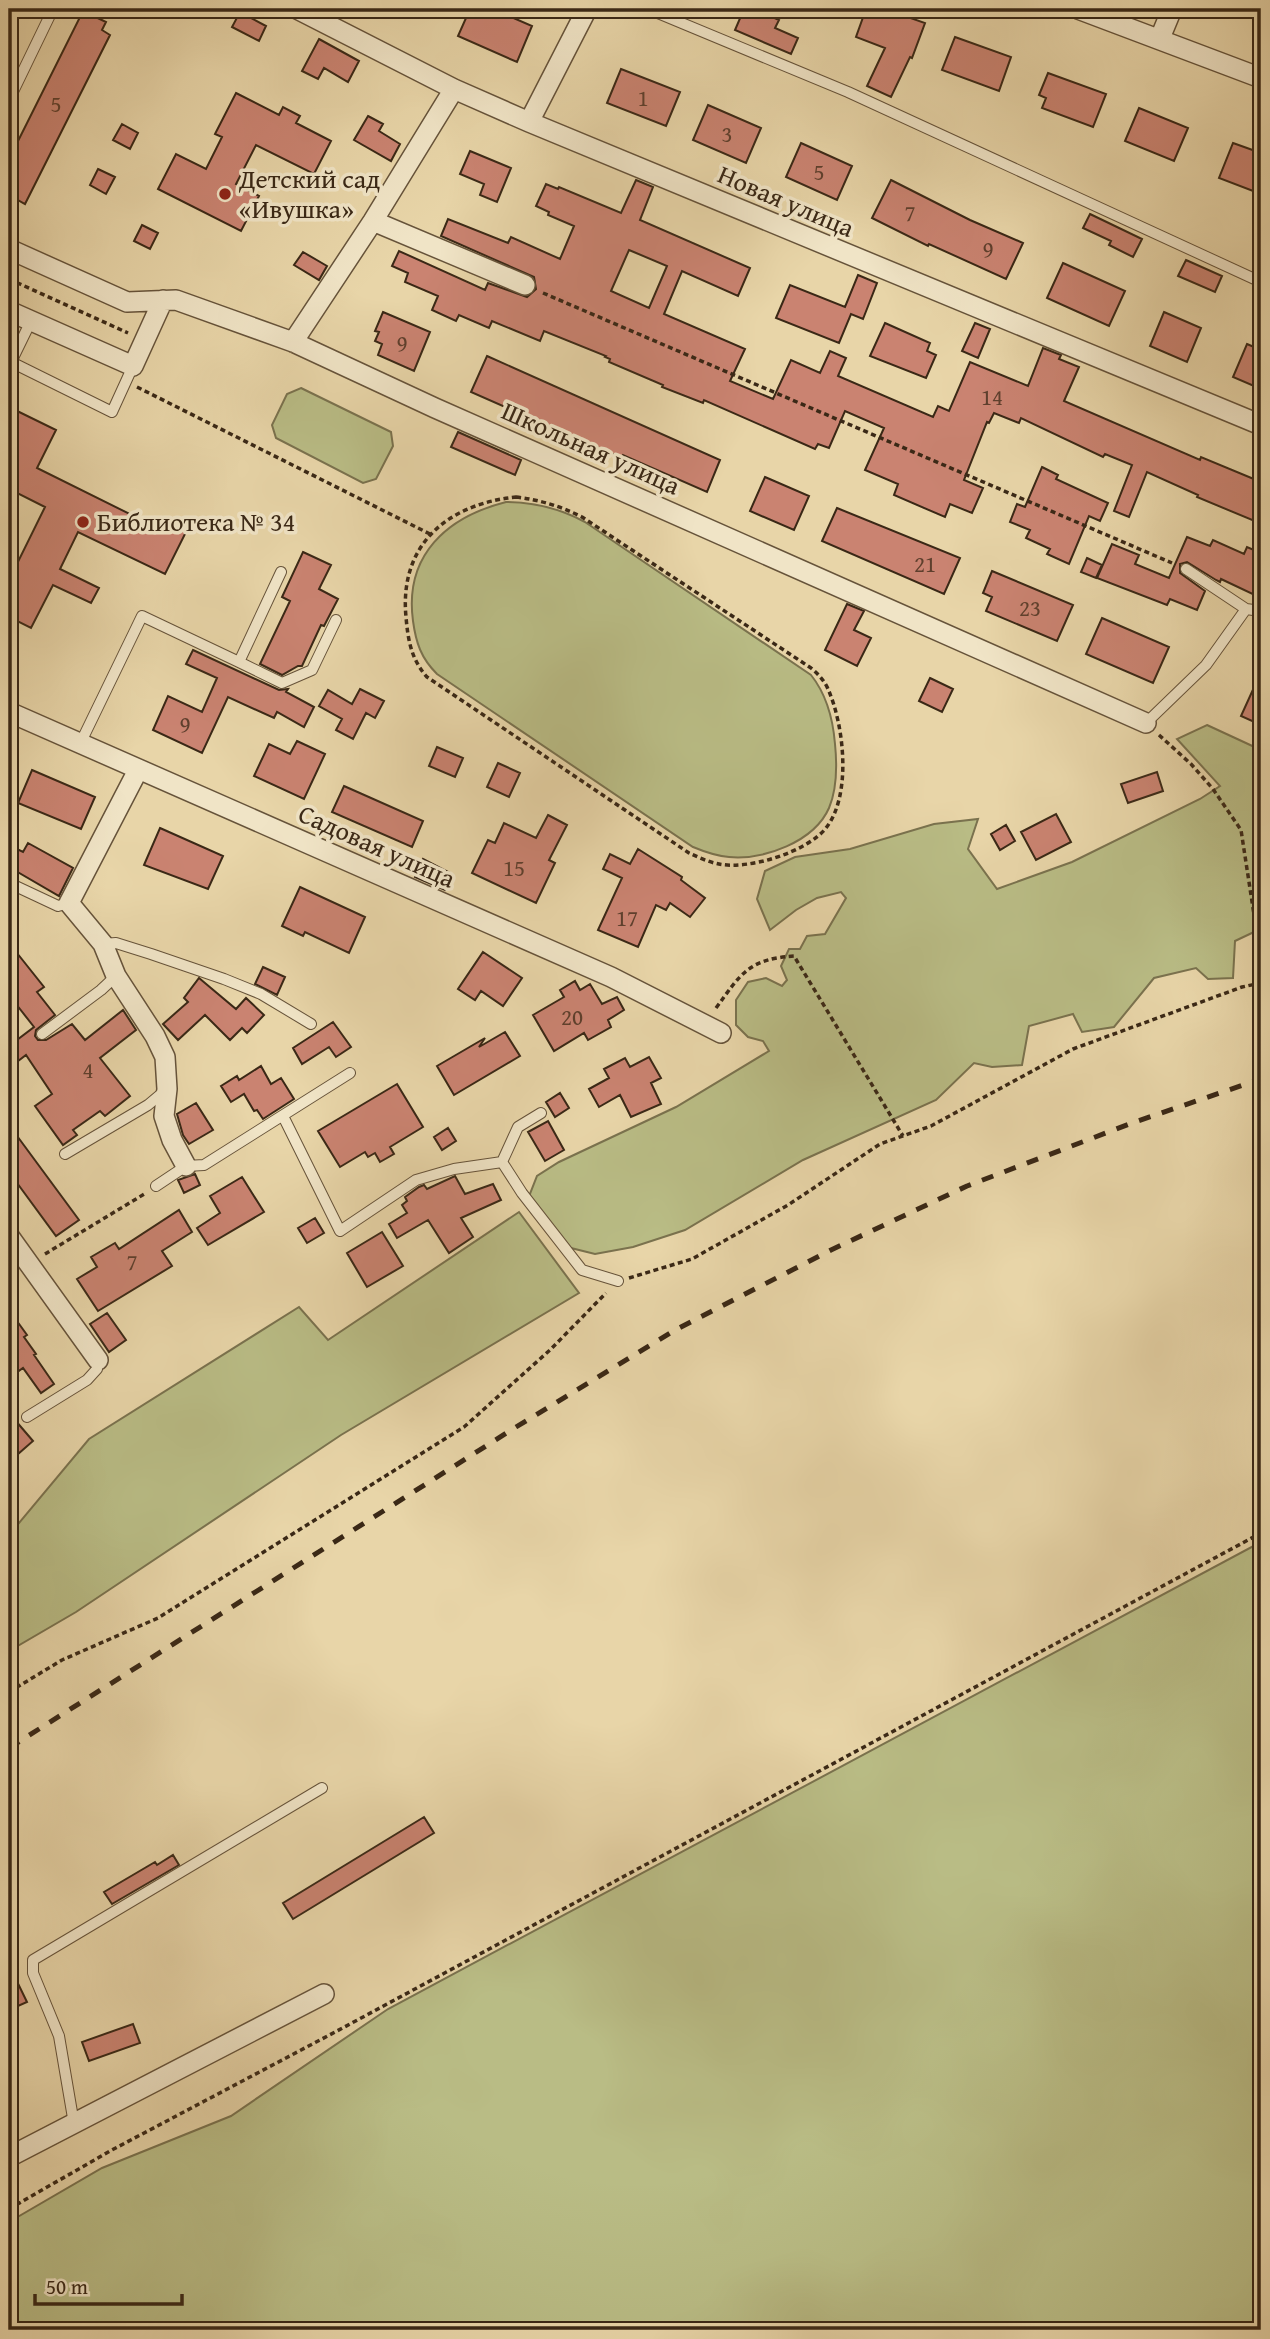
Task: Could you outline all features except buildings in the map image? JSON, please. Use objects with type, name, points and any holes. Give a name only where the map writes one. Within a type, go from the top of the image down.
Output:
[{"type":"street","name":"Новая улица","points":[[297,9],[454,89],[529,122],[1261,425]]},
{"type":"street","points":[[529,122],[587,9]]},
{"type":"street","points":[[1078,9],[1261,78]]},
{"type":"street","points":[[1160,38],[1172,9]]},
{"type":"street","points":[[293,342],[373,221],[454,89]]},
{"type":"street","points":[[373,221],[525,285]]},
{"type":"street","name":"Школьная улица","points":[[9,249],[127,302],[176,300],[293,342],[435,408],[1146,723]]},
{"type":"street","points":[[9,311],[129,374],[163,300]]},
{"type":"street","name":"Садовая улица","points":[[9,712],[611,977],[712,1029]]},
{"type":"street","points":[[138,770],[69,904],[103,944],[116,976],[155,1036],[165,1057],[167,1089],[164,1116],[172,1140],[186,1166]]},
{"type":"street","points":[[9,1236],[98,1360]]},
{"type":"street","points":[[9,2158],[324,1994]]},
{"type":"lane","points":[[9,100],[52,9]]},
{"type":"lane","points":[[648,9],[848,92],[1261,282]]},
{"type":"lane","points":[[31,321],[10,364],[112,412],[129,374]]},
{"type":"lane","points":[[1186,569],[1246,609],[1261,611]]},
{"type":"lane","points":[[239,662],[281,572]]},
{"type":"lane","points":[[1146,723],[1206,665],[1246,609]]},
{"type":"lane","points":[[80,744],[142,616],[282,683],[312,670],[336,620]]},
{"type":"lane","points":[[9,883],[58,906],[69,904]]},
{"type":"lane","points":[[103,944],[116,943],[224,979],[261,994],[311,1024]]},
{"type":"lane","points":[[42,1034],[116,976]]},
{"type":"lane","points":[[156,1186],[186,1166],[204,1165],[350,1073]]},
{"type":"lane","points":[[65,1154],[148,1105],[167,1089]]},
{"type":"lane","points":[[502,1161],[518,1126],[541,1113]]},
{"type":"lane","points":[[283,1116],[340,1231],[416,1180],[502,1161]]},
{"type":"lane","points":[[502,1161],[522,1193],[582,1270],[618,1281]]},
{"type":"lane","points":[[27,1418],[87,1380],[97,1369],[98,1360]]},
{"type":"lane","points":[[74,2124],[60,2036],[33,1973],[33,1960],[322,1788]]},
{"type":"path","points":[[9,279],[144,340]]},
{"type":"path","points":[[525,285],[1186,569]]},
{"type":"path","points":[[129,374],[430,534]]},
{"type":"path","points":[[516,497],[563,507],[582,516],[811,668],[827,688],[841,737],[840,793],[827,827],[806,845],[755,863],[720,865],[704,860],[689,853],[439,687],[427,677],[413,656],[408,641],[405,607],[409,572],[430,534],[448,518],[500,499],[516,497]]},
{"type":"path","points":[[9,633],[14,635]]},
{"type":"path","points":[[1146,723],[1191,764],[1213,789],[1241,830],[1261,960]]},
{"type":"path","points":[[712,1029],[743,971],[770,958],[794,956],[903,1136]]},
{"type":"path","points":[[9,1692],[62,1660],[158,1618],[464,1427],[551,1350],[618,1281],[692,1259],[788,1205],[880,1144],[931,1126],[1073,1049],[1242,987],[1261,983]]},
{"type":"path","points":[[29,1264],[156,1186]]},
{"type":"path","points":[[9,2209],[110,2151],[1261,1533]]},
{"type":"green space","points":[[301,388],[391,432],[393,446],[376,479],[363,483],[276,438],[272,425],[287,394]]},
{"type":"green space","points":[[506,502],[547,507],[585,522],[811,675],[831,716],[836,752],[834,793],[822,820],[812,830],[800,839],[772,852],[743,857],[711,854],[693,847],[431,668],[420,650],[413,621],[415,577],[423,558],[434,542],[448,529],[465,518]]},
{"type":"green space","points":[[1207,725],[1261,750],[1261,936],[1254,932],[1235,941],[1233,978],[1208,979],[1196,968],[1154,978],[1114,1027],[1082,1032],[1073,1014],[1029,1026],[1022,1065],[992,1067],[974,1063],[936,1100],[803,1160],[685,1230],[633,1247],[595,1254],[559,1245],[528,1199],[537,1176],[559,1162],[676,1107],[769,1051],[763,1041],[748,1037],[736,1025],[736,1000],[748,982],[766,978],[782,986],[787,980],[781,966],[789,949],[800,949],[807,936],[825,934],[846,898],[841,892],[817,898],[770,930],[757,899],[765,871],[795,857],[850,849],[934,824],[978,819],[968,849],[997,889],[1072,862],[1200,799],[1220,786],[1177,739]]},
{"type":"green space","points":[[519,1212],[579,1293],[341,1435],[76,1612],[9,1651],[9,1535],[89,1439],[299,1307],[328,1340]]},
{"type":"green space","points":[[1261,1542],[1261,2330],[9,2330],[9,2222],[102,2168],[231,2116],[388,2009]]},
{"type":"railway","points":[[9,1748],[516,1427],[675,1330],[831,1250],[967,1186],[1132,1123],[1261,1079]]},
{"type":"place","name":"Детский сад «Ивушка»","points":[[225,194]]},
{"type":"place","name":"Библиотека № 34","points":[[83,522]]}]
